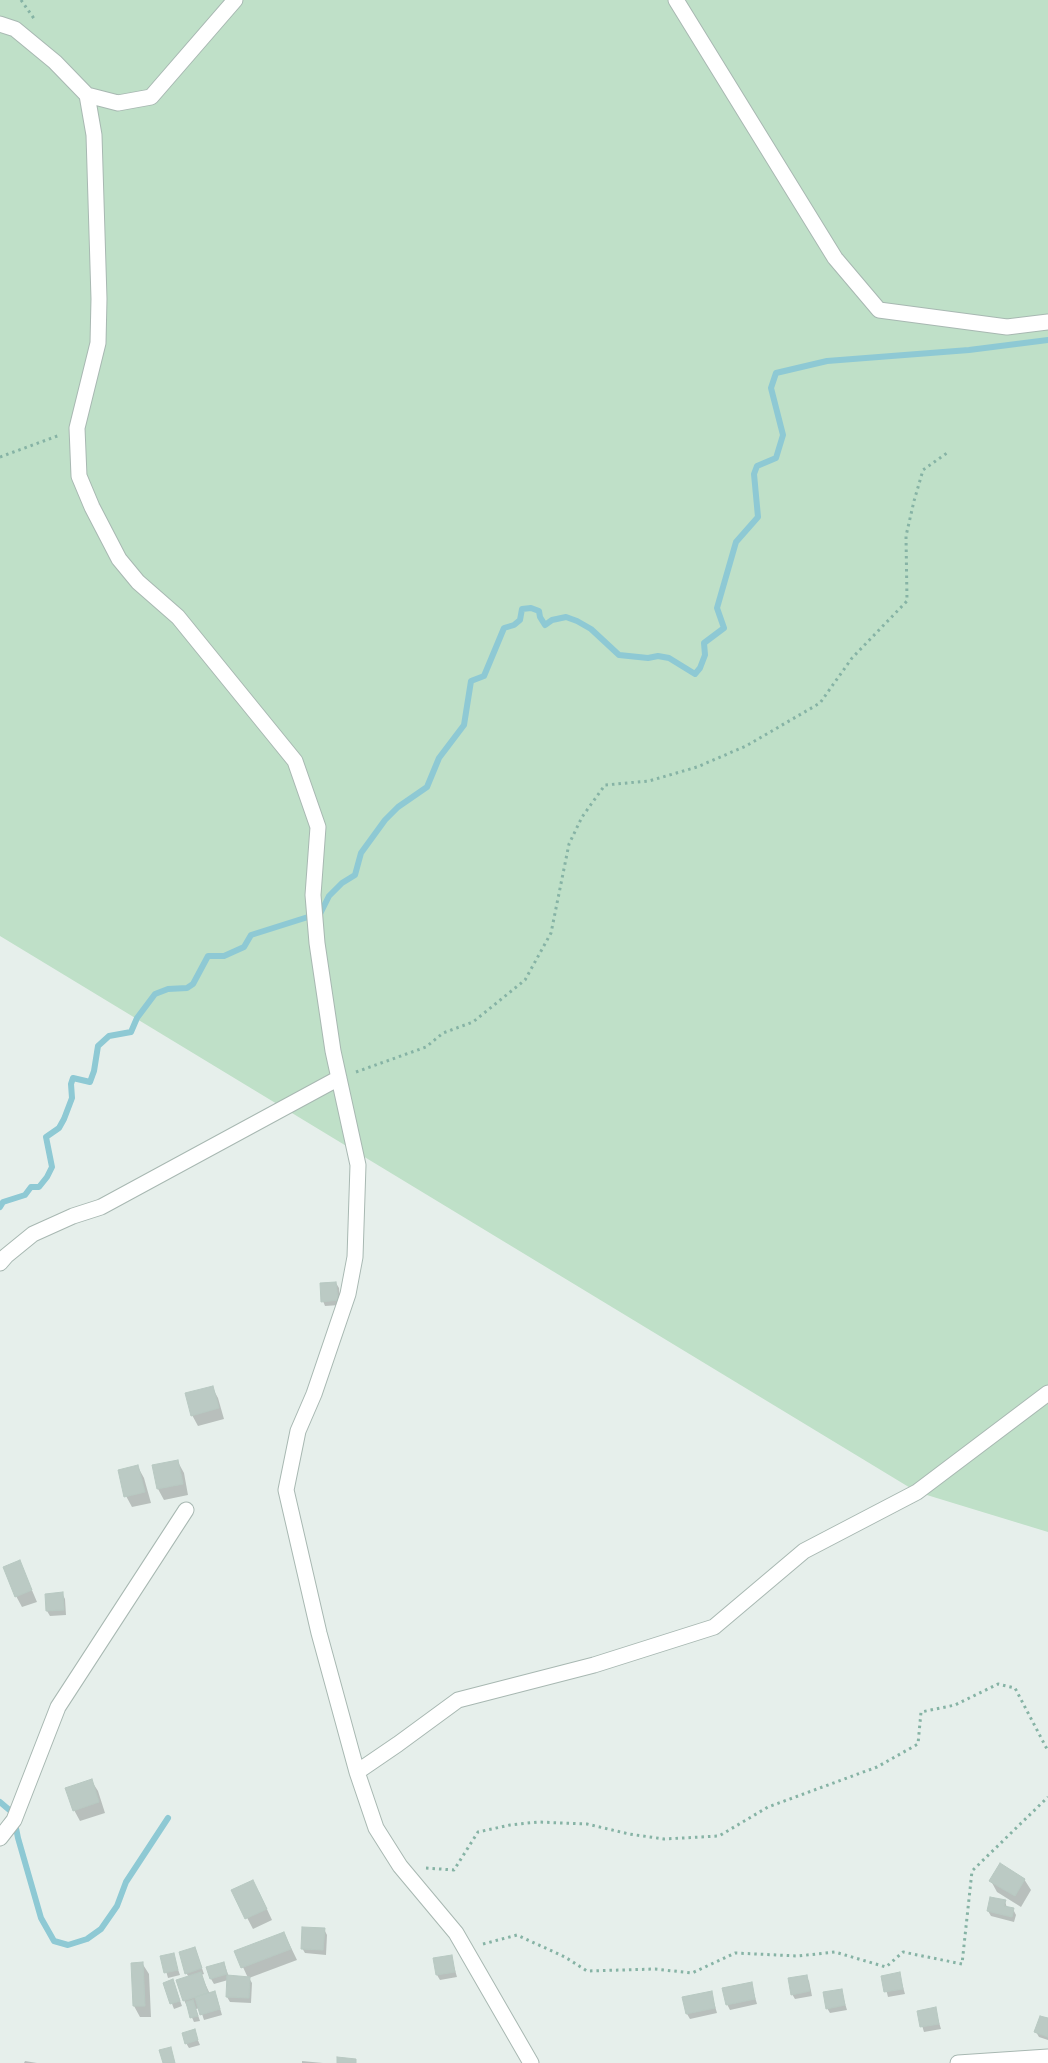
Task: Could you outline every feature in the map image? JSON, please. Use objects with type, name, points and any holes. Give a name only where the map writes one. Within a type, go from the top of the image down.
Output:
[{"type":"street","points":[[0,24],[15,29],[55,62],[88,95],[118,103],[151,97],[235,0]]},
{"type":"street","points":[[676,0],[835,258],[879,310],[1007,327],[1048,322]]},
{"type":"street","points":[[88,95],[94,135],[99,299],[98,342],[77,428],[79,476],[92,507],[119,559],[138,582],[178,617],[295,761],[318,827],[314,895],[316,943],[338,1078],[358,1165],[355,1257],[348,1294],[314,1394],[298,1431],[286,1490],[319,1633],[357,1772],[376,1828],[400,1866],[456,1933],[531,2063]]},
{"type":"street","points":[[0,1263],[33,1234],[101,1206],[338,1078]]},
{"type":"street","points":[[357,1772],[458,1700],[594,1665],[714,1627],[804,1551],[917,1492],[1048,1393]]},
{"type":"street","points":[[0,1838],[14,1820],[58,1707],[186,1510]]},
{"type":"street","points":[[958,2063],[1048,2057]]},
{"type":"path","points":[[0,457],[77,428]]},
{"type":"path","points":[[338,1078],[426,1047],[443,1033],[473,1022],[525,980],[551,933],[569,844],[582,817],[606,785],[649,781],[696,767],[746,746],[820,703],[852,658],[907,601],[906,536],[914,501],[923,470],[947,453]]},
{"type":"path","points":[[400,1866],[454,1870],[478,1832],[510,1825],[538,1822],[586,1824],[630,1834],[664,1839],[719,1836],[768,1807],[877,1767],[918,1744],[921,1712],[955,1705],[998,1684],[1015,1688],[1048,1751]]},
{"type":"path","points":[[466,1949],[517,1935],[564,1957],[587,1971],[656,1969],[692,1973],[735,1953],[798,1956],[834,1952],[886,1967],[903,1952],[962,1964],[972,1871],[1048,1797]]},
{"type":"green space","points":[[0,0],[1048,0],[1048,1532],[917,1492],[0,936]]},
{"type":"building","points":[[336,1282],[338,1300],[321,1302],[320,1283]]},
{"type":"building","points":[[213,1386],[219,1408],[191,1416],[185,1393]]},
{"type":"building","points":[[178,1460],[183,1484],[157,1489],[152,1465]]},
{"type":"building","points":[[138,1465],[145,1492],[124,1497],[118,1470]]},
{"type":"building","points":[[20,1560],[32,1590],[15,1597],[3,1567]]},
{"type":"building","points":[[63,1592],[64,1610],[46,1611],[45,1594]]},
{"type":"building","points":[[92,1779],[99,1802],[73,1811],[65,1788]]},
{"type":"building","points":[[1000,1863],[1025,1879],[1015,1896],[989,1881]]},
{"type":"building","points":[[253,1880],[267,1909],[245,1919],[231,1890]]},
{"type":"building","points":[[990,1897],[1006,1900],[1004,1906],[1014,1908],[1012,1917],[987,1911]]},
{"type":"building","points":[[302,1927],[325,1928],[323,1950],[301,1949]]},
{"type":"building","points":[[284,1932],[291,1949],[241,1968],[234,1951]]},
{"type":"building","points":[[195,1947],[202,1968],[185,1974],[179,1952]]},
{"type":"building","points":[[174,1953],[178,1970],[164,1973],[160,1956]]},
{"type":"building","points":[[452,1955],[455,1972],[436,1975],[433,1958]]},
{"type":"building","points":[[143,1962],[145,2006],[133,2006],[131,1963]]},
{"type":"building","points":[[224,1962],[227,1974],[210,1979],[206,1967]]},
{"type":"building","points":[[201,1972],[208,1993],[183,2001],[176,1980]]},
{"type":"building","points":[[900,1972],[903,1989],[884,1992],[881,1976]]},
{"type":"building","points":[[227,1975],[250,1977],[249,1998],[226,1997]]},
{"type":"building","points":[[807,1975],[810,1991],[791,1995],[788,1978]]},
{"type":"building","points":[[173,1979],[180,2001],[170,2004],[163,1983]]},
{"type":"building","points":[[752,1982],[755,1999],[726,2005],[722,1988]]},
{"type":"building","points":[[842,1989],[845,2005],[826,2009],[823,1992]]},
{"type":"building","points":[[215,1991],[220,2009],[200,2015],[195,1997]]},
{"type":"building","points":[[712,1991],[715,2008],[686,2014],[682,1997]]},
{"type":"building","points":[[193,2000],[198,2016],[190,2018],[186,2002]]},
{"type":"building","points":[[936,2007],[939,2024],[920,2027],[917,2011]]},
{"type":"building","points":[[1040,2016],[1048,2018],[1048,2037],[1034,2032]]},
{"type":"building","points":[[195,2029],[198,2040],[185,2044],[182,2033]]},
{"type":"building","points":[[171,2047],[175,2063],[163,2063],[159,2050]]},
{"type":"building","points":[[337,2057],[356,2059],[356,2063],[337,2063]]},
{"type":"waterway","points":[[320,914],[329,896],[342,883],[355,875],[361,853],[385,820],[398,807],[427,787],[439,758],[464,725],[471,681],[484,676],[504,628],[514,625],[520,620],[522,609],[531,608],[539,611],[545,625],[552,620],[566,617],[577,621],[591,629],[619,655],[669,658],[695,674],[700,668],[705,655],[704,643],[724,628],[717,608],[736,542],[758,517],[754,474],[757,466],[776,458],[783,435],[771,388],[776,373],[827,361],[969,350],[1048,340]]},
{"type":"waterway","points":[[0,1207],[3,1202],[25,1195],[31,1187],[39,1187],[47,1177],[52,1167],[46,1137],[59,1128],[64,1119],[72,1098],[71,1084],[73,1078],[90,1082],[94,1071],[98,1046],[109,1036],[131,1032],[137,1018],[155,994],[168,989],[187,988],[193,984],[208,956],[224,956],[244,947],[251,935],[308,917]]},
{"type":"waterway","points":[[0,1802],[13,1813],[18,1838],[41,1918],[54,1941],[68,1945],[87,1939],[101,1929],[117,1906],[126,1882],[168,1818]]}]
